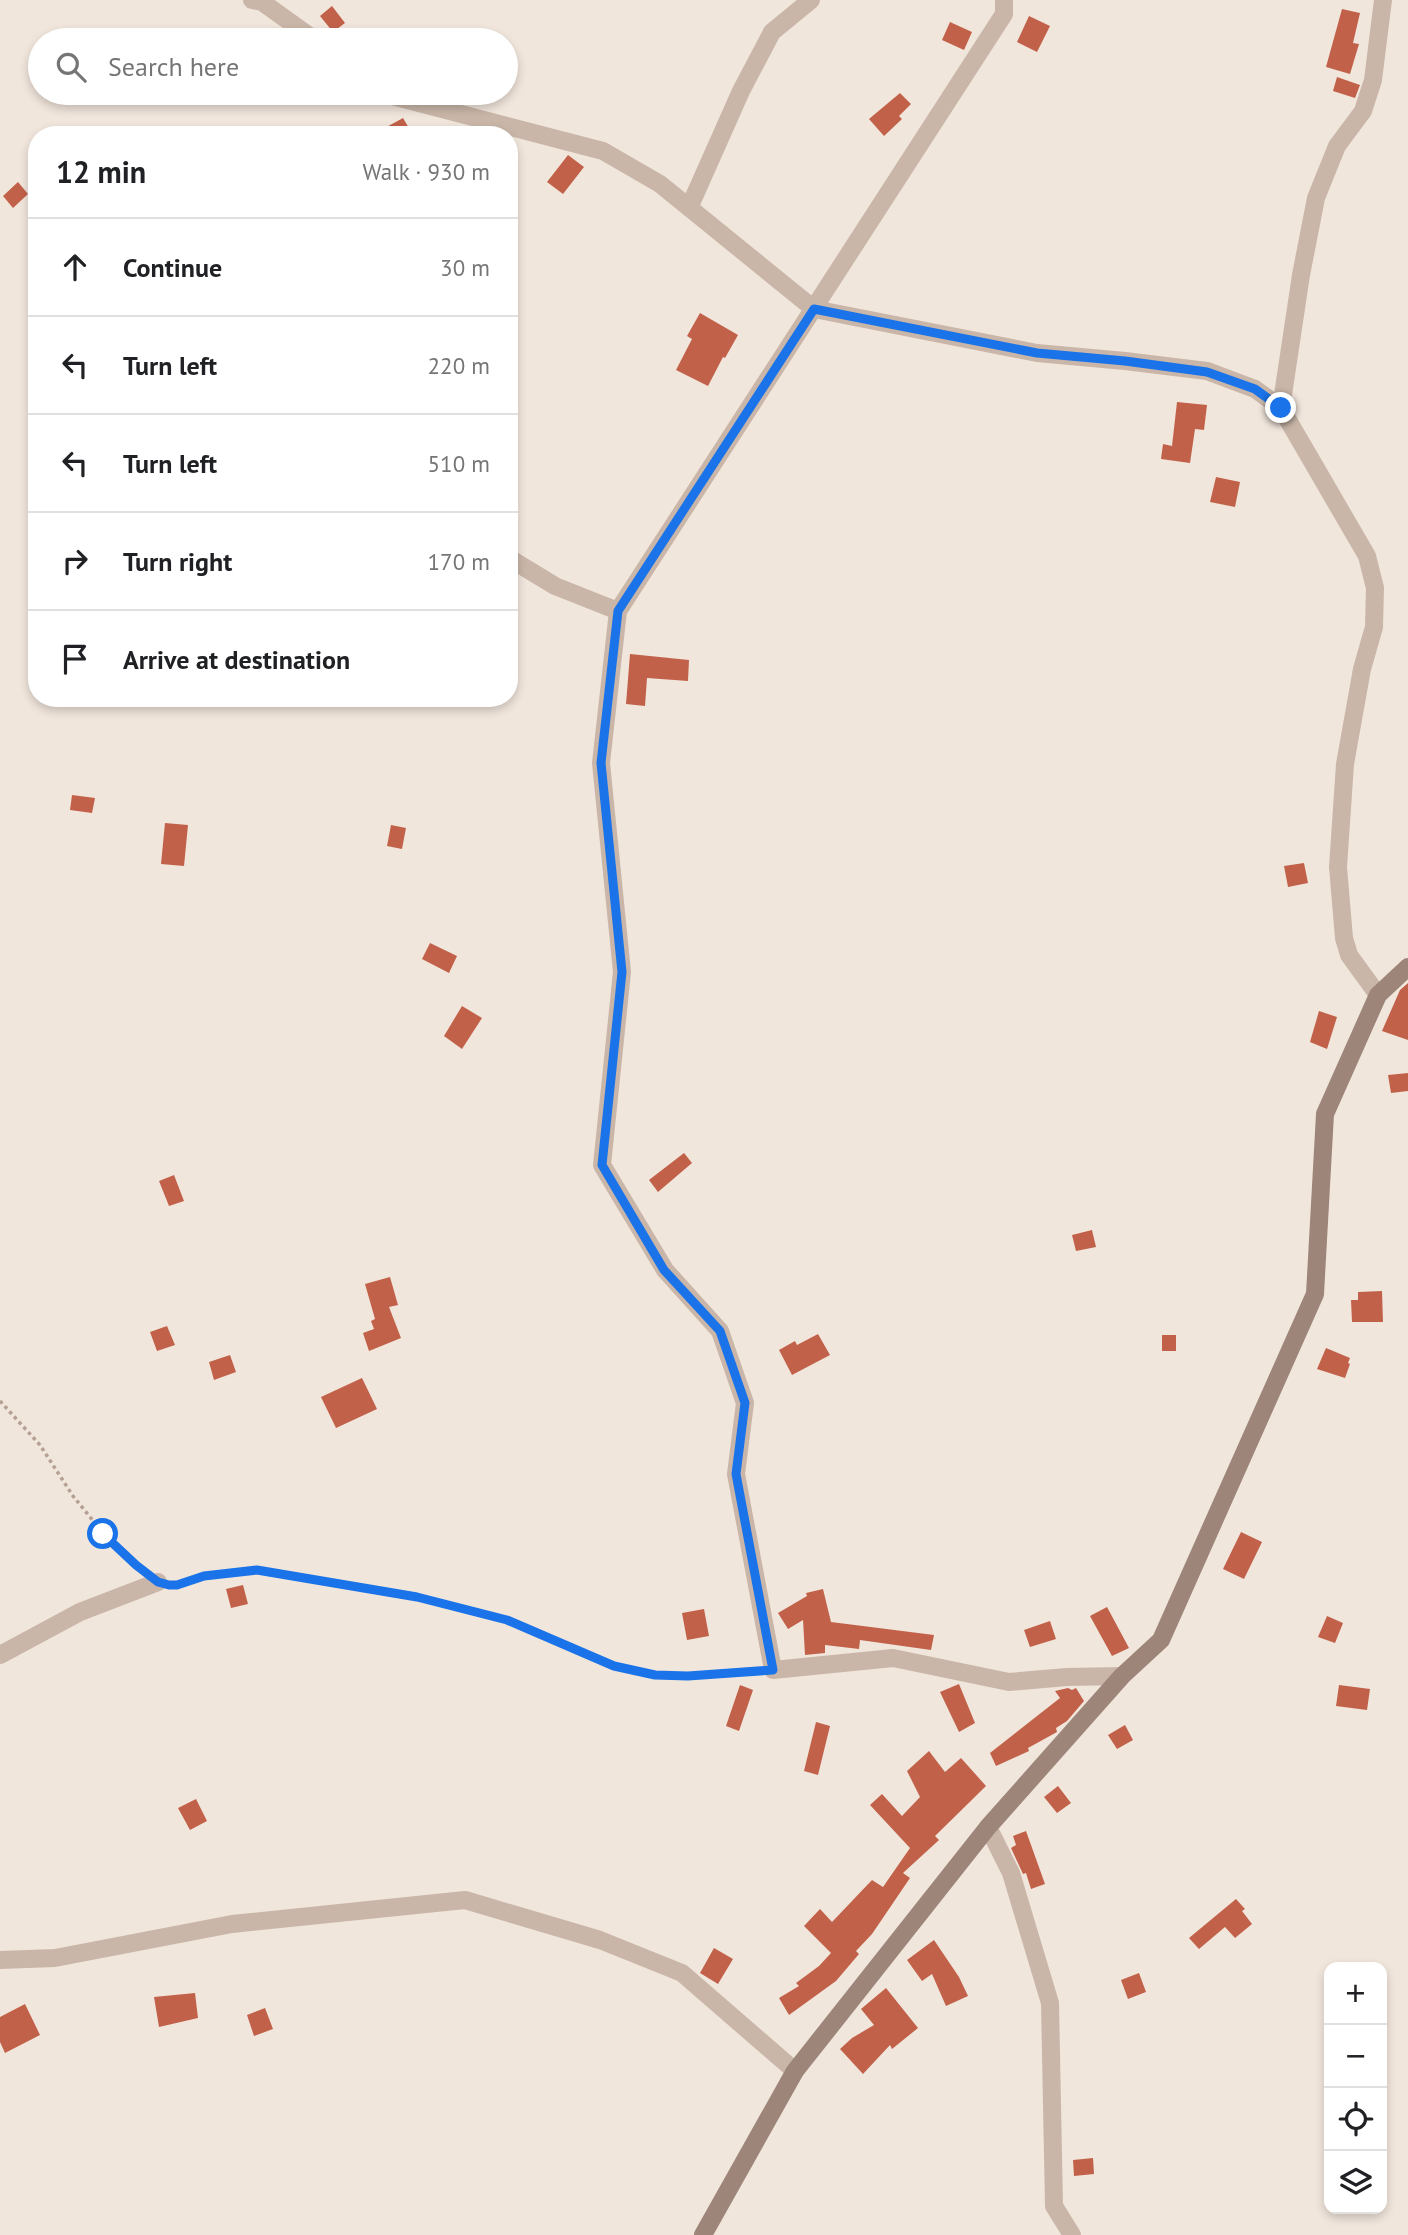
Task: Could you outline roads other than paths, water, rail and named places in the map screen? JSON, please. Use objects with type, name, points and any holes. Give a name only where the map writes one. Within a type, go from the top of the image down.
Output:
[{"type":"street","points":[[252,0],[262,2],[298,28]]},
{"type":"street","points":[[688,208],[741,91],[772,32],[811,0]]},
{"type":"street","points":[[1004,0],[1004,14],[618,611],[601,763],[622,972],[602,1165],[664,1270],[720,1331],[741,1391],[745,1403],[736,1474],[773,1670],[893,1658],[1009,1682],[1122,1676]]},
{"type":"street","points":[[1281,408],[1301,275],[1316,198],[1338,146],[1363,111],[1373,80],[1383,0]]},
{"type":"street","points":[[427,105],[507,126]]},
{"type":"street","points":[[518,129],[603,151],[660,184],[814,309],[1037,353],[1207,372],[1255,389],[1281,408],[1367,556],[1375,588],[1374,627],[1362,669],[1345,764],[1338,867],[1344,938],[1349,955],[1378,995]]},
{"type":"street","points":[[518,563],[555,586],[618,611]]},
{"type":"street","points":[[702,2235],[795,2071],[988,1826],[1122,1676],[1161,1640],[1315,1294],[1325,1114],[1378,995],[1408,967]]},
{"type":"street","points":[[0,1655],[80,1612],[158,1582]]},
{"type":"street","points":[[988,1826],[1011,1872],[1050,2003],[1054,2206],[1072,2235]]},
{"type":"street","points":[[0,1960],[55,1958],[232,1924],[465,1900],[600,1940],[682,1973],[795,2071]]}]
